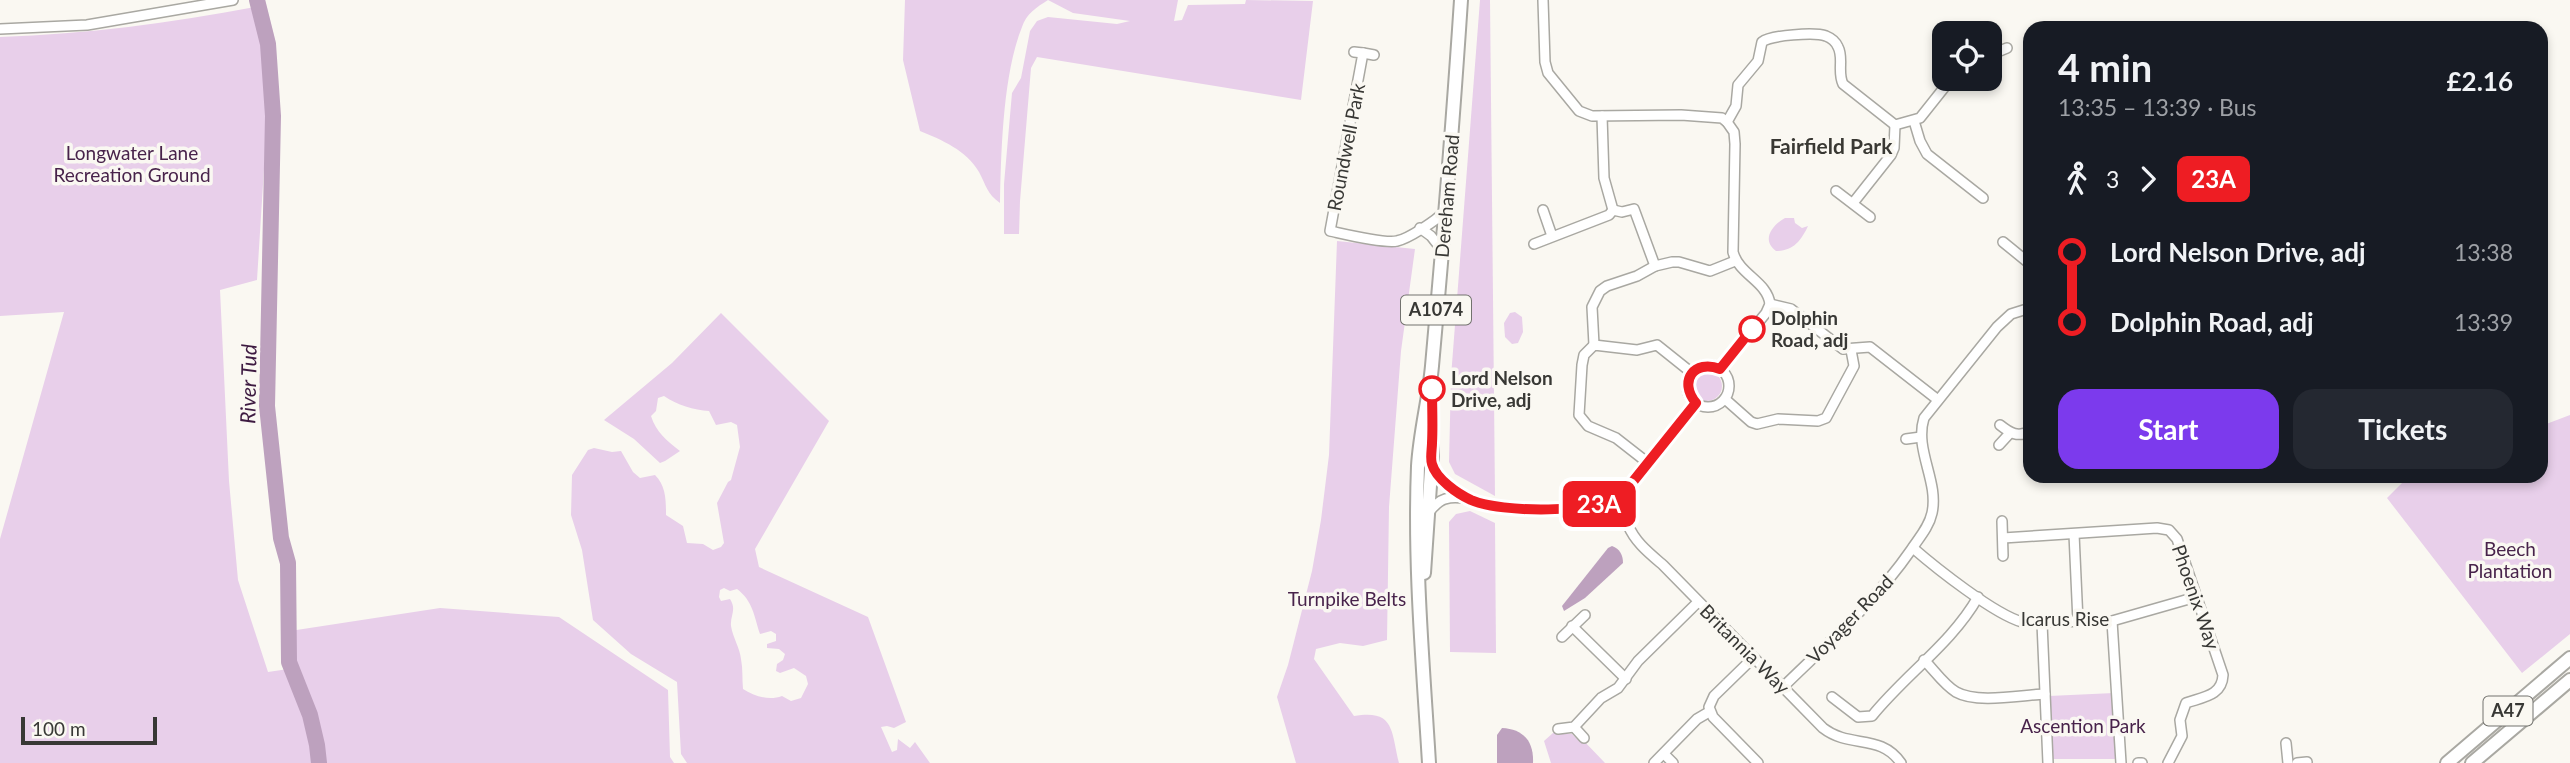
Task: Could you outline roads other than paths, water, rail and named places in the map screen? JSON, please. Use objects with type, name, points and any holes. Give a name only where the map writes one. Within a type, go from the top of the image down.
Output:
[{"type":"highway","name":"Dereham Road","points":[[1430,759],[1416,552],[1419,465],[1421,430],[1431,370],[1463,0]]},
{"type":"highway","name":"Dereham Road","points":[[1421,602],[1431,464],[1431,370]]},
{"type":"highway","name":"A47","points":[[2447,763],[2570,658]]},
{"type":"highway","name":"A47","points":[[2472,763],[2570,680]]},
{"type":"street","points":[[0,29],[87,25],[233,0]]},
{"type":"street","points":[[1543,0],[1545,62],[1548,74],[1579,111],[1592,116],[1681,115],[1722,118],[1734,132],[1732,225],[1735,261],[1766,291],[1770,304],[1766,313],[1720,369]]},
{"type":"street","points":[[1727,122],[1736,106],[1738,85],[1758,61],[1762,34],[1823,35],[1832,38],[1838,46],[1843,84],[1895,125]]},
{"type":"street","points":[[2002,50],[2007,48]]},
{"type":"street","name":"Roundwell Park","points":[[1374,55],[1359,52],[1330,231],[1399,241],[1432,223],[1444,212]]},
{"type":"street","points":[[1895,125],[1914,121],[1942,91]]},
{"type":"street","points":[[1602,116],[1604,178],[1613,211]]},
{"type":"street","points":[[1914,121],[1927,154],[1983,198]]},
{"type":"street","points":[[1853,203],[1891,155],[1895,125]]},
{"type":"street","points":[[1836,191],[1870,217]]},
{"type":"street","points":[[1534,244],[1609,215],[1613,211],[1634,209],[1655,266]]},
{"type":"street","points":[[1543,211],[1552,236]]},
{"type":"street","points":[[1420,228],[1431,236],[1441,250]]},
{"type":"street","points":[[2003,242],[2023,258]]},
{"type":"street","points":[[1647,463],[1616,438],[1588,426],[1579,415],[1584,355],[1594,345],[1592,307],[1600,291],[1655,266],[1679,262],[1710,271],[1735,261]]},
{"type":"street","points":[[1770,304],[1791,309],[1836,345],[1851,350],[1870,347],[1938,400]]},
{"type":"street","points":[[1906,439],[1921,437],[1924,418],[1997,327],[2011,314],[2023,311]]},
{"type":"street","points":[[1594,345],[1637,350],[1657,345],[1692,373]]},
{"type":"street","points":[[1725,399],[1751,422],[1757,424],[1778,419],[1818,421],[1826,418],[1854,366],[1851,350]]},
{"type":"street","points":[[1710,365],[1720,369],[1727,378],[1729,389],[1725,399],[1716,406],[1706,407],[1696,403],[1689,395],[1687,384],[1692,373],[1700,367],[1710,365]]},
{"type":"street","points":[[1428,513],[1444,499],[1454,497],[1496,506],[1556,508],[1592,506],[1618,498],[1696,403]]},
{"type":"street","points":[[2000,425],[2010,433],[2023,434]]},
{"type":"street","points":[[1999,445],[2010,433]]},
{"type":"street","name":"Voyager Road","points":[[1783,687],[1878,594],[1929,523],[1934,498],[1921,437]]},
{"type":"street","points":[[1431,464],[1443,481],[1469,500]]},
{"type":"street","name":"Britannia Way","points":[[1618,498],[1624,507],[1629,528],[1638,543],[1833,736],[1885,746],[1901,763]]},
{"type":"street","points":[[2002,521],[2003,556]]},
{"type":"street","name":"Phoenix Way","points":[[2003,538],[2157,528],[2169,530],[2177,538],[2223,675],[2222,684],[2216,692],[2186,703],[2180,720],[2182,736],[2168,763]]},
{"type":"street","points":[[2074,534],[2078,622]]},
{"type":"street","name":"Icarus Rise","points":[[1913,548],[2012,619],[2042,623],[2112,621],[2196,597]]},
{"type":"street","points":[[1832,697],[1858,717],[1872,716],[1962,619],[1978,597]]},
{"type":"street","points":[[1558,729],[1574,727],[1601,698],[1618,688],[1638,661],[1698,602]]},
{"type":"street","points":[[1562,637],[1584,615]]},
{"type":"street","points":[[2112,621],[2121,763]]},
{"type":"street","points":[[2042,623],[2048,763]]},
{"type":"street","points":[[1573,626],[1626,679]]},
{"type":"street","points":[[1753,658],[1714,696],[1709,712],[1758,763]]},
{"type":"street","points":[[1924,660],[1953,690],[1964,696],[1980,698],[2045,694]]},
{"type":"street","points":[[1654,763],[1697,719],[1709,712]]},
{"type":"street","points":[[1574,727],[1584,737]]},
{"type":"street","points":[[2286,743],[2288,763]]},
{"type":"street","points":[[1664,754],[1673,763]]},
{"type":"street","points":[[2297,763],[2307,762]]},
{"type":"waterway","name":"River Tud","points":[[257,0],[268,44],[273,116],[267,406],[281,538],[288,563],[289,662],[310,715],[319,763]]},
{"type":"place","name":"Dolphin Road, adj","points":[[1752,329]]},
{"type":"place","name":"Lord Nelson Drive, adj","points":[[1432,389]]},
{"type":"district","name":"Fairfield Park","points":[[1831,147]]},
{"type":"park label","name":"Longwater Lane Recreation Ground","points":[[132,164]]},
{"type":"park label","name":"Beech Plantation","points":[[2510,560]]},
{"type":"park label","name":"Turnpike Belts","points":[[1347,599]]},
{"type":"park label","name":"Ascention Park","points":[[2083,726]]}]
